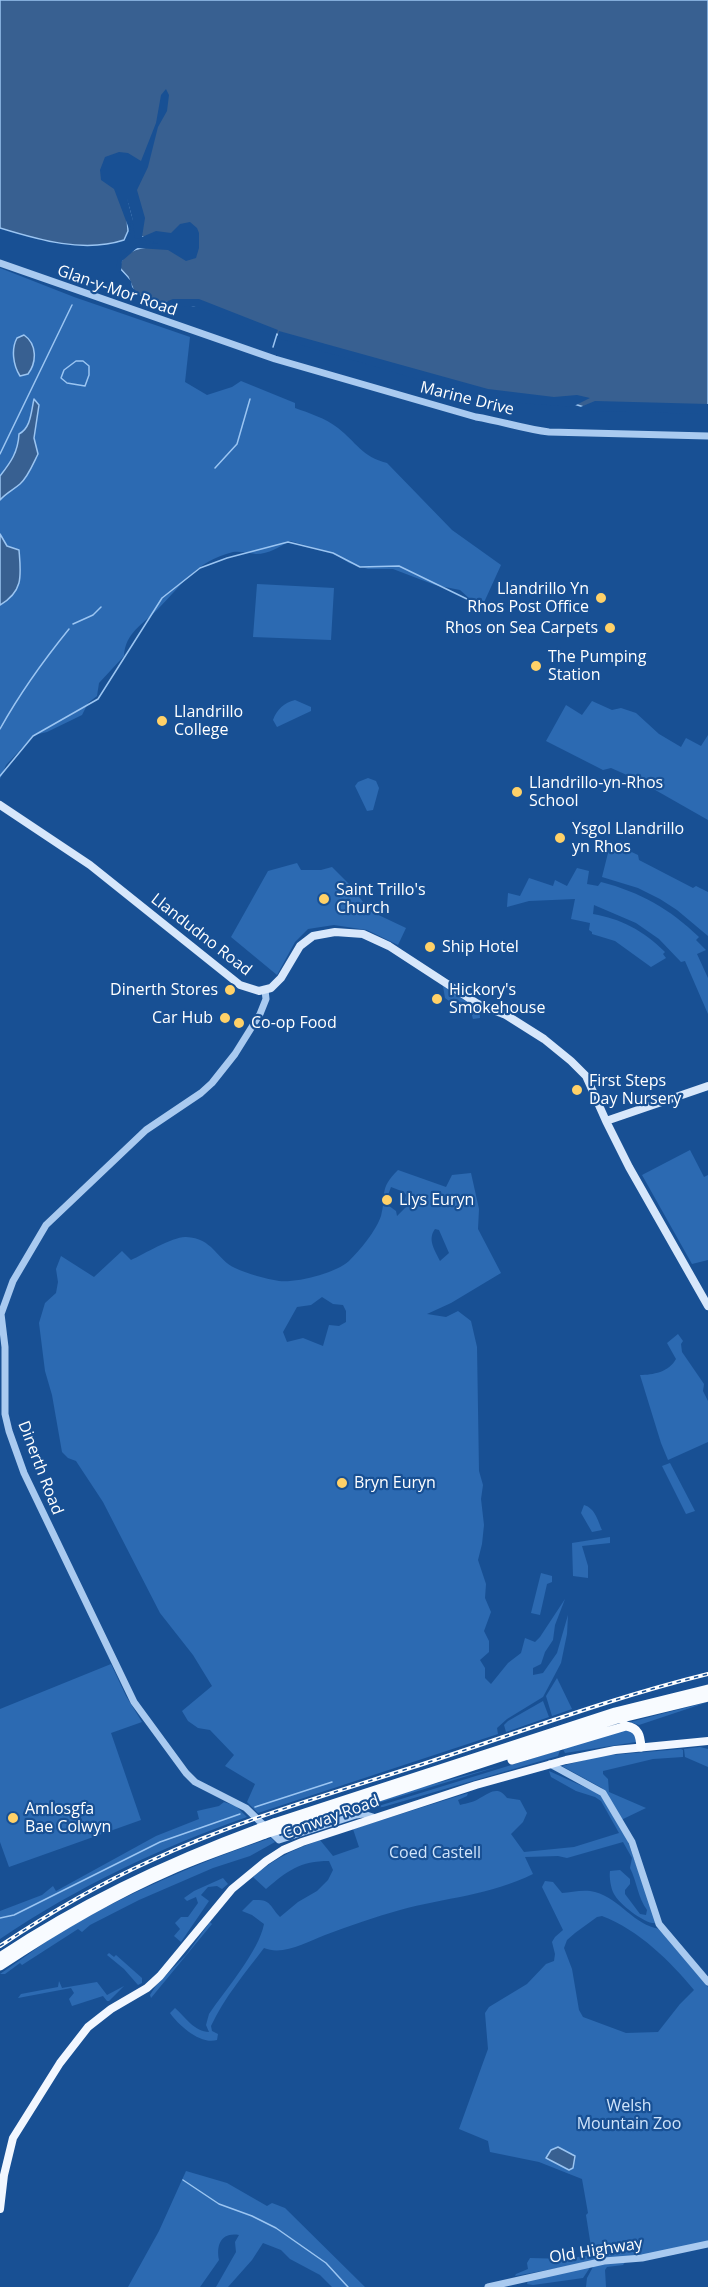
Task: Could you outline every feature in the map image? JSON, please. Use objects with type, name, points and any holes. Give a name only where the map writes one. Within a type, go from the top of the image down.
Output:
[{"type":"highway","points":[[0,1966],[34,1943],[121,1894],[263,1831],[615,1712],[708,1689]]},
{"type":"highway","points":[[276,1826],[474,1767],[614,1720],[708,1697]]},
{"type":"highway","points":[[474,1767],[542,1752],[626,1726],[639,1733],[641,1748]]},
{"type":"highway","points":[[0,1957],[66,1915],[120,1886],[174,1861],[263,1831]]},
{"type":"main road","name":"Llandudno Road","points":[[0,804],[98,872],[240,985],[253,990],[264,990],[276,984],[306,940],[332,932],[363,934],[389,946],[478,1004],[506,1015],[544,1039],[586,1076],[635,1178],[708,1306]]},
{"type":"main road","points":[[606,1121],[708,1086]]},
{"type":"main road","name":"Conway Road","points":[[0,2210],[4,2175],[13,2138],[35,2099],[79,2036],[99,2018],[147,1988],[160,1976],[232,1889],[283,1850],[373,1817],[550,1764],[600,1752],[708,1741]]},
{"type":"street","name":"Glan-y-Mor Road","points":[[0,263],[226,344]]},
{"type":"street","name":"Marine Drive","points":[[226,344],[370,388],[529,429],[592,435],[708,436]]},
{"type":"street","name":"Dinerth Road","points":[[264,990],[266,999],[260,1014],[235,1054],[212,1083],[146,1130],[59,1212],[39,1236],[13,1281],[2,1306],[1,1324],[5,1347],[5,1414],[9,1431],[36,1502],[134,1702],[186,1773],[195,1782],[246,1808],[279,1840],[356,1815],[363,1814],[373,1817]]},
{"type":"street","points":[[550,1764],[603,1793],[632,1842],[659,1924],[708,1982]]},
{"type":"street","name":"Old Highway","points":[[488,2287],[598,2262],[642,2258],[708,2244]]},
{"type":"green space","points":[[0,268],[74,297],[190,337],[185,382],[207,395],[232,387],[241,381],[295,403],[295,408],[338,428],[365,453],[387,463],[452,530],[501,565],[481,609],[460,590],[435,585],[393,569],[368,569],[349,563],[333,553],[290,541],[265,553],[233,552],[220,556],[191,575],[131,635],[124,656],[99,683],[97,696],[88,703],[82,715],[47,732],[34,735],[6,765],[0,779]]},
{"type":"green space","points":[[257,584],[334,588],[331,640],[253,637]]},
{"type":"green space","points":[[295,700],[311,707],[311,711],[277,727],[273,720],[279,710]]},
{"type":"green space","points":[[592,701],[612,710],[621,708],[636,713],[659,734],[681,747],[686,738],[701,746],[708,735],[708,820],[636,779],[611,768],[603,770],[546,741],[566,705],[582,715]]},
{"type":"green space","points":[[368,778],[376,781],[379,788],[373,810],[367,811],[355,786],[358,782]]},
{"type":"green space","points":[[608,841],[638,855],[639,860],[693,888],[696,886],[708,892],[708,936],[660,899],[638,888],[602,877],[609,849],[605,847]]},
{"type":"green space","points":[[297,863],[301,870],[321,870],[332,867],[350,885],[370,911],[406,928],[398,945],[367,930],[334,925],[308,929],[295,942],[277,975],[231,937],[268,871]]},
{"type":"green space","points":[[577,868],[589,871],[587,884],[598,886],[601,882],[642,896],[666,910],[699,937],[696,940],[706,950],[697,954],[708,978],[708,1014],[685,961],[681,962],[659,939],[636,923],[594,905],[593,914],[631,927],[648,937],[665,952],[663,954],[666,958],[651,967],[615,941],[592,934],[589,930],[590,923],[571,919],[575,899],[529,901],[507,907],[508,893],[520,896],[529,878],[553,886],[555,880],[567,886]]},
{"type":"green space","points":[[443,986],[479,1006],[480,1018],[473,1019],[471,1012],[453,1011],[452,1003],[445,998]]},
{"type":"green space","points":[[690,1150],[704,1177],[708,1175],[708,1260],[692,1264],[642,1175]]},
{"type":"green space","points":[[398,1170],[446,1187],[452,1175],[471,1173],[479,1209],[478,1229],[501,1273],[451,1303],[427,1314],[446,1317],[458,1311],[471,1321],[477,1347],[479,1471],[483,1485],[481,1499],[484,1525],[478,1560],[486,1584],[485,1598],[491,1612],[484,1631],[489,1641],[489,1652],[480,1660],[485,1668],[485,1678],[491,1684],[508,1663],[521,1653],[525,1638],[535,1642],[565,1599],[555,1625],[553,1640],[541,1664],[533,1668],[533,1675],[543,1673],[557,1653],[568,1615],[561,1663],[543,1697],[507,1719],[497,1728],[498,1734],[258,1813],[247,1802],[255,1784],[225,1766],[234,1755],[210,1730],[198,1728],[188,1721],[182,1711],[212,1686],[193,1655],[160,1613],[103,1502],[76,1461],[68,1458],[62,1452],[52,1395],[45,1371],[39,1323],[45,1303],[56,1293],[58,1282],[56,1269],[61,1256],[94,1277],[122,1251],[131,1260],[167,1242],[186,1237],[202,1241],[235,1268],[268,1279],[296,1280],[335,1269],[349,1261],[375,1228],[383,1209],[385,1188]],"holes":[[[391,1187],[404,1192],[407,1203],[422,1203],[407,1206],[397,1216],[396,1211],[385,1203]],[[435,1229],[439,1230],[449,1253],[440,1261],[433,1245]],[[322,1297],[333,1304],[343,1305],[346,1311],[346,1322],[339,1326],[329,1325],[323,1346],[303,1338],[287,1342],[283,1332],[297,1307],[311,1305]]]},
{"type":"green space","points":[[678,1334],[683,1341],[682,1352],[704,1384],[703,1391],[708,1401],[708,1442],[668,1460],[640,1375],[660,1372],[673,1363],[676,1359],[667,1343]]},
{"type":"green space","points":[[670,1463],[695,1511],[686,1514],[662,1466]]},
{"type":"green space","points":[[584,1505],[593,1512],[602,1530],[592,1532],[581,1513]]},
{"type":"green space","points":[[610,1537],[610,1543],[582,1546],[588,1566],[588,1578],[573,1576],[572,1543]]},
{"type":"green space","points":[[541,1573],[552,1576],[552,1582],[547,1584],[540,1615],[531,1613]]},
{"type":"green space","points":[[111,1664],[126,1696],[142,1722],[111,1733],[141,1820],[9,1867],[0,1842],[0,1709]]},
{"type":"green space","points":[[557,1678],[572,1709],[552,1716],[546,1696]]},
{"type":"green space","points":[[543,1701],[549,1717],[506,1732],[504,1725],[508,1721]]},
{"type":"green space","points":[[708,1702],[639,1725],[630,1722]]},
{"type":"green space","points":[[621,1729],[634,1732],[636,1742],[565,1753],[563,1749]]},
{"type":"green space","points":[[700,1747],[708,1749],[708,1767],[685,1757],[684,1749]]},
{"type":"green space","points":[[681,1749],[683,1757],[653,1759],[603,1771],[608,1779],[609,1792],[646,1808],[621,1820],[602,1788],[562,1766],[600,1756]]},
{"type":"green space","points":[[560,1750],[558,1756],[383,1807],[372,1808]]},
{"type":"green space","points":[[500,1766],[372,1805],[369,1808],[358,1809],[415,1789]]},
{"type":"green space","name":"Coed Castell","points":[[549,1771],[600,1794],[627,1839],[657,1923],[647,1921],[634,1913],[621,1903],[613,1892],[610,1871],[620,1870],[630,1879],[625,1894],[640,1914],[646,1915],[647,1910],[630,1868],[632,1858],[623,1842],[567,1858],[525,1857],[533,1874],[501,1887],[391,1913],[287,1949],[264,1948],[216,2016],[211,2026],[212,2031],[218,2034],[217,2040],[204,2040],[197,2037],[185,2029],[170,2013],[175,2008],[199,2030],[209,2032],[206,2025],[209,2014],[249,1958],[264,1924],[242,1911],[253,1900],[263,1901],[269,1904],[280,1917],[298,1902],[317,1891],[328,1880],[333,1870],[329,1861],[302,1865],[288,1872],[266,1889],[253,1877],[277,1860],[310,1844],[320,1840],[333,1856],[359,1847],[353,1829],[468,1793],[467,1796],[458,1800],[460,1805],[494,1791],[501,1792],[507,1798],[520,1800],[527,1813],[523,1822],[511,1834],[524,1852],[574,1847],[619,1833],[601,1801],[576,1791],[551,1777]]},
{"type":"green space","points":[[224,1802],[236,1806],[247,1817],[119,1870],[59,1902],[0,1939],[0,1911],[42,1895],[53,1886],[56,1891],[156,1836],[199,1819],[197,1811],[219,1806]]},
{"type":"green space","points":[[271,1838],[275,1842],[250,1856],[213,1868],[139,1900],[90,1925],[82,1932],[78,1929],[22,1965],[20,1963],[5,1974],[0,1974],[61,1932],[137,1891],[217,1857]]},
{"type":"green space","points":[[223,1878],[228,1884],[222,1889],[217,1886],[208,1887],[201,1895],[209,1901],[181,1942],[174,1936],[180,1929],[175,1923],[181,1917],[188,1917],[198,1903],[196,1897],[187,1901],[184,1898]]},
{"type":"green space","name":"Welsh Mountain Zoo","points":[[545,1881],[553,1882],[562,1893],[591,1891],[604,1895],[642,1923],[660,1929],[708,1987],[708,2242],[515,2276],[528,2269],[527,2263],[530,2258],[566,2259],[592,2253],[582,2179],[539,2162],[490,2152],[488,2141],[459,2129],[488,2049],[485,2013],[489,2007],[527,1984],[546,1964],[554,1961],[552,1942],[563,1930],[542,1887]],"holes":[[[602,1916],[616,1922],[653,1947],[694,1990],[658,2032],[626,2033],[583,2017],[579,2010],[572,1969],[564,1948],[567,1940],[597,1917]]]},
{"type":"green space","points":[[210,1922],[212,1924],[151,1998],[150,1995],[157,1984],[186,1955]]},
{"type":"green space","points":[[109,1953],[114,1957],[116,1955],[142,1978],[142,1983],[138,1985],[107,1955]]},
{"type":"green space","points":[[59,1981],[62,1988],[97,1982],[107,1995],[124,1986],[109,2001],[103,1996],[72,2006],[69,1999],[74,1993],[71,1988],[18,1998],[21,1994],[58,1987]]},
{"type":"green space","points":[[186,2171],[227,2183],[267,2206],[272,2203],[285,2208],[365,2287],[332,2287],[320,2275],[290,2259],[281,2250],[263,2243],[252,2260],[228,2287],[216,2287],[236,2252],[235,2242],[239,2235],[233,2235],[221,2241],[218,2249],[219,2260],[200,2287],[128,2287],[159,2231]]},
{"type":"green space","points":[[626,2261],[623,2265],[607,2267],[605,2270],[606,2287],[586,2287],[587,2278],[594,2265]]},
{"type":"green space","points":[[591,2266],[583,2278],[527,2284],[528,2280]]},
{"type":"shaded area","points":[[0,0],[708,0],[708,411],[587,408],[571,403],[509,399],[278,335],[211,308],[168,302],[158,304],[135,294],[128,277],[119,267],[126,255],[132,251],[146,247],[168,246],[156,240],[138,236],[125,188],[128,231],[124,240],[109,244],[77,245],[30,237],[0,228]]},
{"type":"shaded area","points":[[24,335],[31,343],[34,359],[28,374],[20,376],[14,362],[13,352],[17,338]]},
{"type":"shaded area","points":[[34,399],[39,405],[34,438],[38,454],[23,481],[0,500],[0,476],[13,456],[19,434],[28,424]]},
{"type":"shaded area","points":[[0,534],[7,546],[19,550],[20,575],[13,594],[0,605]]},
{"type":"shaded area","points":[[558,2147],[575,2156],[573,2168],[569,2170],[546,2158],[551,2150]]},
{"type":"pier","points":[[166,89],[169,95],[167,111],[158,127],[148,167],[137,190],[145,218],[142,237],[156,231],[171,233],[180,224],[190,222],[199,233],[199,248],[196,258],[186,261],[168,250],[137,248],[122,261],[121,271],[143,298],[160,304],[173,299],[199,299],[278,330],[275,337],[210,311],[192,306],[158,307],[125,293],[125,278],[116,268],[118,259],[135,245],[158,243],[135,238],[127,199],[131,234],[114,189],[101,180],[100,170],[105,157],[119,152],[128,153],[141,161],[156,123],[161,95]]},
{"type":"pier","points":[[279,331],[488,389],[554,397],[577,395],[590,398],[572,407],[508,402],[444,387],[277,338]]},
{"type":"pier","points":[[595,401],[708,404],[708,414],[587,411],[578,408]]},
{"type":"waterway","points":[[0,454],[72,305]]},
{"type":"waterway","points":[[273,347],[277,334]]},
{"type":"waterway","points":[[76,361],[83,361],[89,366],[85,386],[67,383],[61,378],[64,370],[76,361]]},
{"type":"waterway","points":[[215,468],[237,444],[250,399]]},
{"type":"waterway","points":[[0,776],[33,736],[98,699],[162,598],[200,568],[227,558],[288,542],[333,553],[360,567],[399,566],[467,599]]},
{"type":"waterway","points":[[73,624],[93,615],[101,607]]},
{"type":"waterway","points":[[0,729],[32,678],[69,629]]},
{"type":"waterway","points":[[255,1807],[332,1782]]},
{"type":"waterway","points":[[0,1918],[14,1915],[160,1842],[240,1814]]},
{"type":"waterway","points":[[183,2180],[219,2204],[276,2228],[326,2263],[348,2287]]},
{"type":"railway","points":[[0,1946],[55,1911],[111,1880],[219,1832],[603,1704],[708,1674]]},
{"type":"place","name":"Llandrillo Yn Rhos Post Office","points":[[601,598]]},
{"type":"place","name":"Rhos on Sea Carpets","points":[[610,628]]},
{"type":"place","name":"The Pumping Station","points":[[536,666]]},
{"type":"place","name":"Llandrillo College","points":[[162,721]]},
{"type":"place","name":"Llandrillo-yn-Rhos School","points":[[517,792]]},
{"type":"place","name":"Ysgol Llandrillo yn Rhos","points":[[560,838]]},
{"type":"place","name":"Saint Trillo's Church","points":[[324,899]]},
{"type":"place","name":"Ship Hotel","points":[[430,947]]},
{"type":"place","name":"Dinerth Stores","points":[[230,990]]},
{"type":"place","name":"Hickory's Smokehouse","points":[[437,999]]},
{"type":"place","name":"Car Hub","points":[[225,1018]]},
{"type":"place","name":"Co-op Food","points":[[239,1023]]},
{"type":"place","name":"First Steps Day Nursery","points":[[577,1090]]},
{"type":"place","name":"Llys Euryn","points":[[387,1200]]},
{"type":"place","name":"Bryn Euryn","points":[[342,1483]]},
{"type":"place","name":"Amlosgfa Bae Colwyn","points":[[13,1818]]}]
